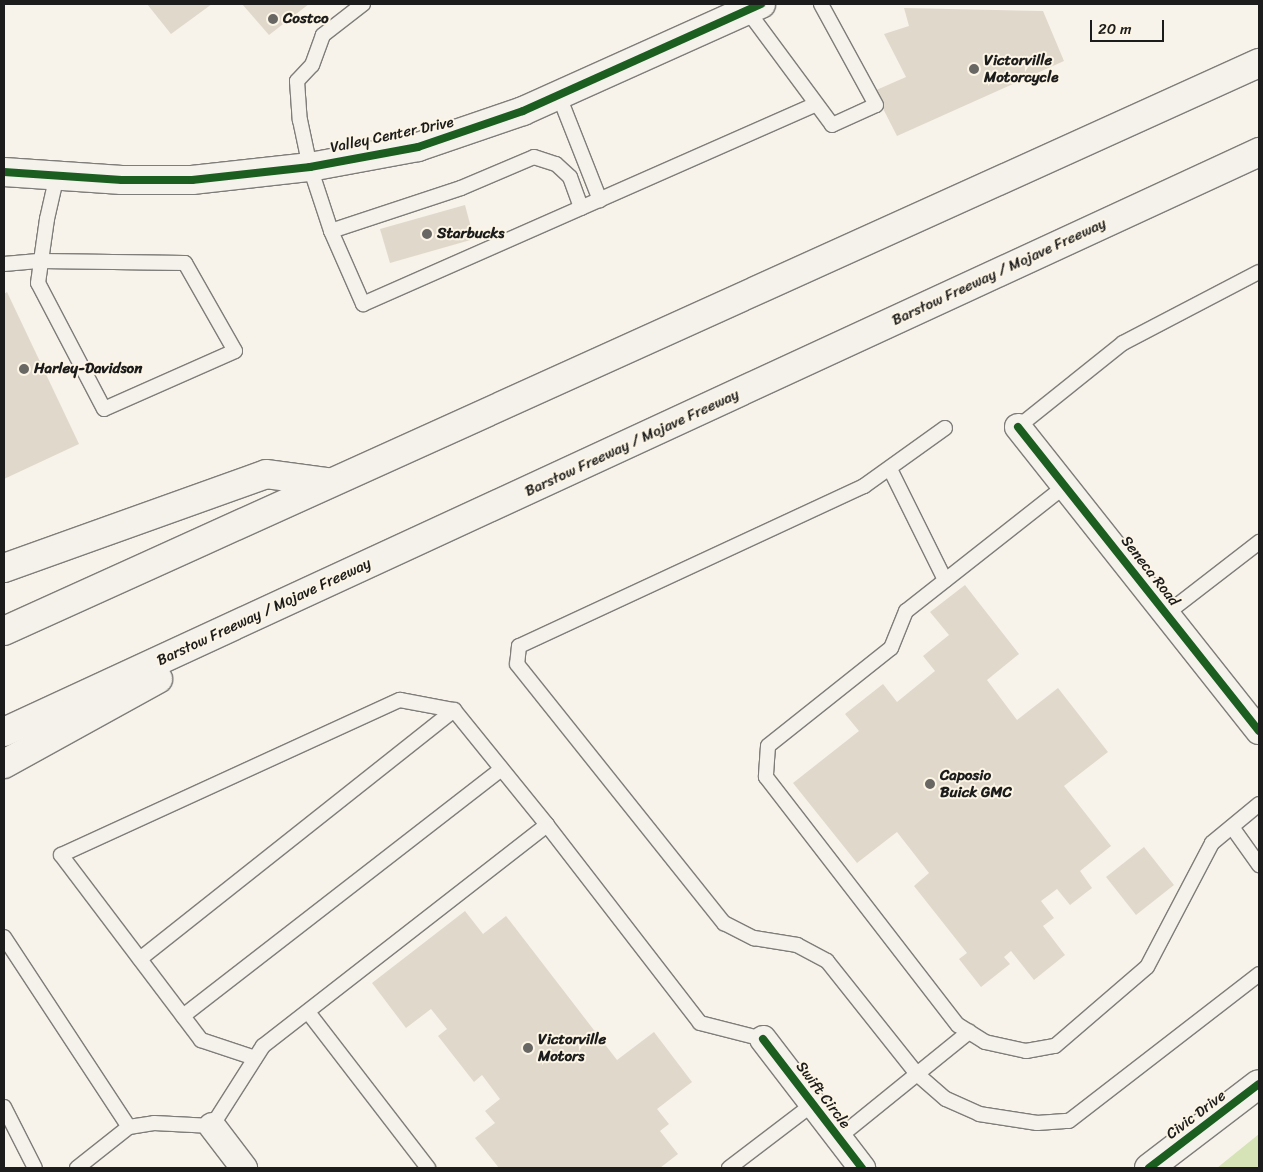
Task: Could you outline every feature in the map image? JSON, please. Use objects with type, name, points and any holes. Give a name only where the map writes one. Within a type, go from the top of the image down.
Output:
[{"type":"main road","name":"Valley Center Drive","points":[[4,172],[192,180],[310,167],[418,147],[471,132],[559,96],[713,12],[754,7]]},
{"type":"main road","points":[[4,631],[328,482],[1259,62]]},
{"type":"main road","name":"Barstow Freeway / Mojave Freeway","points":[[4,732],[1259,152]]},
{"type":"main road","points":[[4,568],[266,474],[328,482]]},
{"type":"main road","points":[[4,764],[364,567]]},
{"type":"main road","name":"Civic Drive","points":[[1149,1168],[1259,1084]]},
{"type":"street","name":"Seneca Road","points":[[1018,427],[1259,731]]},
{"type":"street","name":"Swift Circle","points":[[763,1040],[862,1168]]},
{"type":"street","points":[[212,1126],[244,1168]]},
{"type":"lane","points":[[363,4],[323,35],[312,65],[298,81],[300,120],[310,167],[331,231],[363,304],[816,104]]},
{"type":"lane","points":[[754,7],[816,104],[832,125],[876,104],[821,4]]},
{"type":"lane","points":[[559,96],[600,200]]},
{"type":"lane","points":[[331,231],[461,188],[534,157],[556,164],[570,177],[581,208]]},
{"type":"lane","points":[[4,264],[41,261],[185,263],[235,351],[104,409],[38,283],[41,261],[57,175]]},
{"type":"lane","points":[[1018,427],[1123,343],[1259,272]]},
{"type":"lane","points":[[945,428],[864,486],[519,646],[517,664],[724,923],[754,938],[797,945],[827,960],[917,1074],[946,1099],[979,1114],[1036,1123],[1069,1121],[1259,974]]},
{"type":"lane","points":[[890,469],[945,580]]},
{"type":"lane","points":[[1065,486],[906,611],[891,648],[768,746],[766,777],[958,1025],[985,1042],[1026,1052],[1055,1046],[1147,966],[1212,843],[1259,804]]},
{"type":"lane","points":[[1166,614],[1259,542]]},
{"type":"lane","points":[[255,1058],[201,1040],[61,855],[400,700],[454,710],[547,825],[700,1023],[763,1040]]},
{"type":"lane","points":[[140,959],[454,710]]},
{"type":"lane","points":[[183,1016],[502,769]]},
{"type":"lane","points":[[77,1168],[129,1127],[154,1123],[212,1126],[263,1046],[547,825]]},
{"type":"lane","points":[[1232,827],[1259,866]]},
{"type":"lane","points":[[4,937],[129,1127]]},
{"type":"lane","points":[[308,1012],[428,1168]]},
{"type":"lane","points":[[838,1138],[969,1032]]},
{"type":"lane","points":[[728,1168],[813,1104]]},
{"type":"lane","points":[[4,1107],[35,1168]]},
{"type":"green space","points":[[1259,1134],[1259,1168],[1217,1168]]},
{"type":"building","points":[[147,4],[212,4],[171,34]]},
{"type":"building","name":"Costco","points":[[242,4],[309,4],[269,35]]},
{"type":"building","name":"Victorville Motorcycle","points":[[904,8],[1043,11],[1064,61],[897,136],[874,91],[906,77],[884,34],[909,26]]},
{"type":"building","name":"Starbucks","points":[[465,205],[474,239],[390,263],[380,229]]},
{"type":"building","name":"Harley-Davidson","points":[[7,292],[79,444],[4,479],[4,294]]},
{"type":"building","name":"Caposio Buick GMC","points":[[965,585],[1019,654],[987,680],[1017,720],[1058,688],[1108,752],[1064,786],[1111,846],[1080,871],[1092,888],[1070,905],[1057,889],[1041,901],[1054,918],[1043,926],[1065,955],[1034,980],[1011,951],[1004,957],[1010,964],[981,987],[959,959],[967,953],[914,886],[929,873],[897,832],[857,863],[793,783],[859,731],[845,714],[883,684],[897,702],[935,671],[923,656],[949,635],[930,612]]},
{"type":"building","points":[[1144,847],[1174,885],[1136,915],[1106,877]]},
{"type":"building","name":"Victorville Motors","points":[[465,911],[483,934],[506,916],[617,1060],[654,1032],[692,1082],[657,1109],[669,1124],[660,1131],[678,1154],[660,1168],[499,1168],[475,1138],[495,1123],[485,1111],[500,1099],[482,1075],[474,1082],[438,1036],[447,1029],[431,1009],[406,1028],[372,983]]},
{"type":"cycle path","points":[[4,172],[122,180],[192,180],[310,167],[418,147],[523,111],[761,4]]},
{"type":"cycle path","points":[[1018,427],[1259,731]]},
{"type":"cycle path","points":[[763,1039],[862,1168]]},
{"type":"cycle path","points":[[1149,1168],[1259,1084]]},
{"type":"place","name":"Costco","points":[[273,19]]},
{"type":"place","name":"Victorville Motorcycle","points":[[974,69]]},
{"type":"place","name":"Starbucks","points":[[427,234]]},
{"type":"place","name":"Harley-Davidson","points":[[24,369]]},
{"type":"place","name":"Caposio Buick GMC","points":[[930,784]]},
{"type":"place","name":"Victorville Motors","points":[[528,1048]]}]
